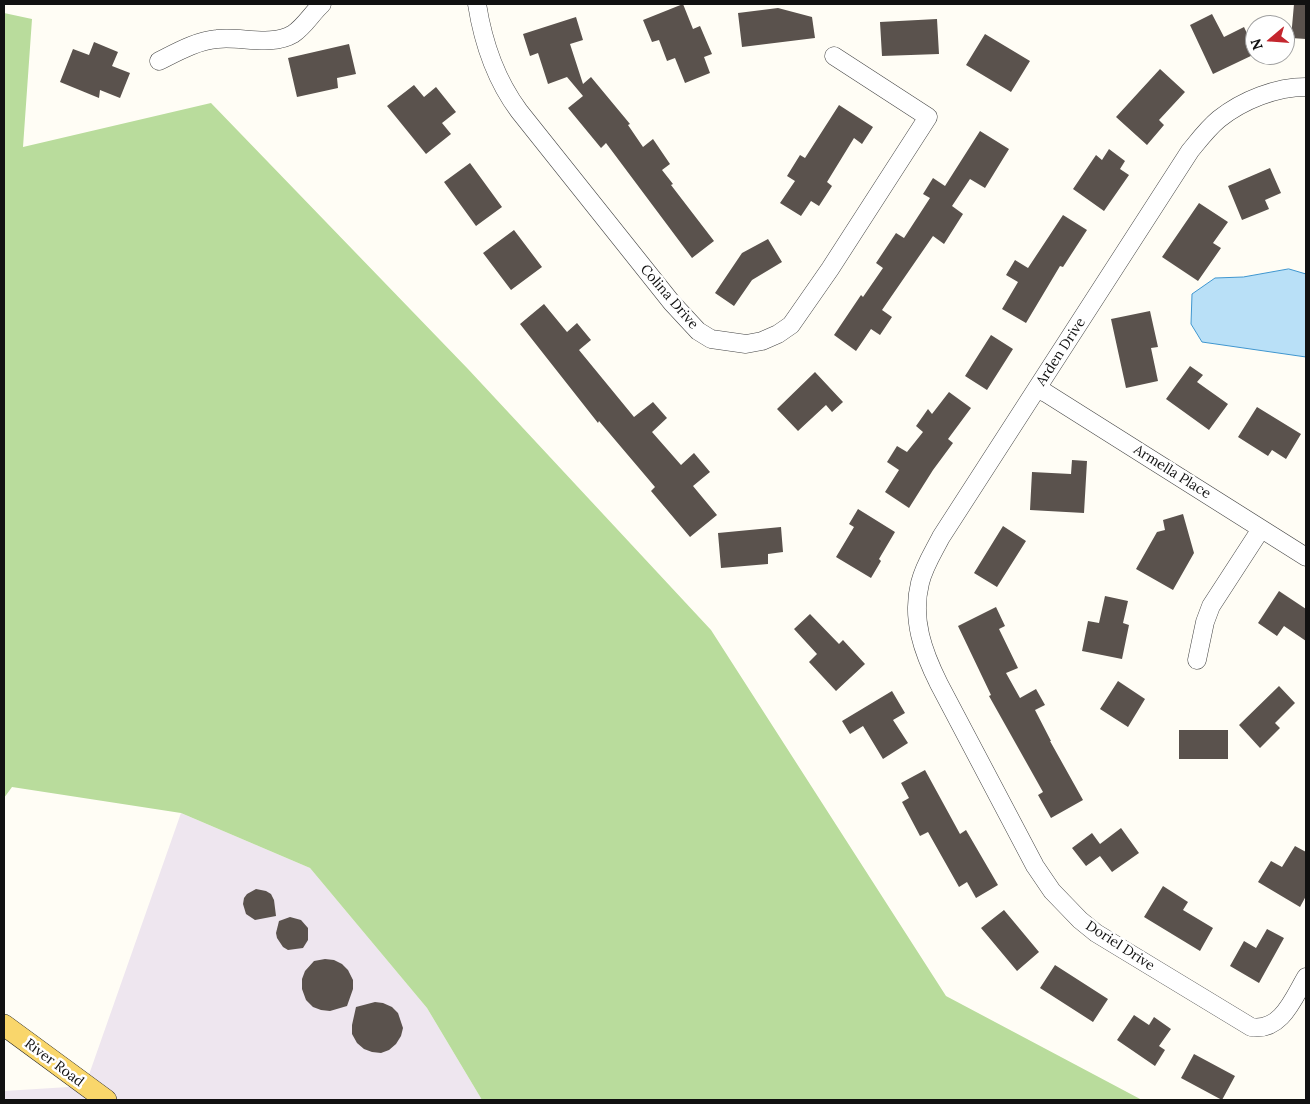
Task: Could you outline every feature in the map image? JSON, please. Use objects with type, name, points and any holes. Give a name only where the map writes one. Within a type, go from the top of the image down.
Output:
[{"type":"main road","name":"River Road","points":[[4,1025],[106,1100]]},
{"type":"street","points":[[159,61],[196,44],[216,39],[281,39],[292,34],[302,26],[322,4]]},
{"type":"street","name":"Colina Drive","points":[[477,4],[481,29],[490,57],[510,98],[672,303],[698,331],[711,338],[746,344],[762,341],[791,326],[928,117],[834,56]]},
{"type":"street","name":"Arden Drive","points":[[940,684],[926,658],[918,625],[917,604],[920,583],[942,537],[1190,151],[1220,119],[1248,102],[1268,94],[1297,87],[1306,87]]},
{"type":"street","name":"Armella Place","points":[[1038,389],[1306,557]]},
{"type":"street","points":[[1197,660],[1204,622],[1211,606],[1261,528]]},
{"type":"street","name":"Doriel Drive","points":[[940,684],[1035,866],[1052,891],[1080,920],[1096,933],[1251,1027],[1260,1028],[1275,1023],[1284,1015],[1306,977]]},
{"type":"shaded area","points":[[181,813],[310,868],[427,1008],[482,1100],[4,1100],[4,1091],[85,1086]]},
{"type":"green space","points":[[4,13],[32,19],[23,147],[211,103],[468,369],[711,630],[946,996],[1142,1100],[482,1100],[427,1008],[310,868],[181,813],[12,787],[4,798]]},
{"type":"water","points":[[1289,269],[1306,274],[1306,357],[1202,342],[1191,324],[1192,294],[1215,278],[1243,277]]},
{"type":"building","points":[[683,4],[693,29],[700,26],[712,54],[704,57],[710,73],[685,83],[675,58],[667,61],[659,40],[652,42],[643,20]]},
{"type":"building","points":[[1294,4],[1306,4],[1306,39],[1295,38],[1295,15],[1293,15]]},
{"type":"building","points":[[778,8],[812,17],[815,38],[742,47],[738,13]]},
{"type":"building","points":[[1212,14],[1224,37],[1244,27],[1245,59],[1213,74],[1190,25]]},
{"type":"building","points":[[576,17],[583,40],[570,44],[583,84],[591,77],[630,124],[628,125],[643,147],[653,139],[670,164],[662,170],[673,184],[671,185],[714,241],[692,258],[606,143],[601,148],[568,108],[583,96],[567,77],[548,84],[538,53],[530,56],[523,34]]},
{"type":"building","points":[[937,19],[939,54],[882,56],[880,22]]},
{"type":"building","points":[[985,34],[1030,61],[1011,92],[966,65]]},
{"type":"building","points":[[94,42],[118,52],[112,66],[130,73],[120,98],[100,90],[99,98],[60,82],[73,49],[89,55]]},
{"type":"building","points":[[349,44],[356,74],[337,78],[338,88],[297,97],[288,58]]},
{"type":"building","points":[[1160,69],[1185,92],[1159,120],[1164,125],[1147,145],[1116,117]]},
{"type":"building","points":[[414,85],[424,97],[436,87],[456,112],[442,123],[451,134],[426,154],[387,106]]},
{"type":"building","points":[[839,105],[873,127],[862,144],[854,138],[827,182],[832,186],[819,206],[811,201],[801,216],[780,203],[795,181],[787,176],[800,155],[805,158]]},
{"type":"building","points":[[980,131],[1009,149],[985,188],[970,179],[952,206],[963,214],[944,244],[933,236],[882,310],[892,317],[880,335],[871,329],[856,351],[834,335],[861,295],[863,297],[883,268],[876,263],[896,233],[904,238],[930,198],[923,194],[933,178],[945,186]]},
{"type":"building","points":[[1109,149],[1125,161],[1120,169],[1129,175],[1104,211],[1073,189],[1096,155],[1102,160]]},
{"type":"building","points":[[470,163],[502,207],[476,226],[444,182]]},
{"type":"building","points":[[1270,168],[1281,193],[1265,200],[1269,209],[1242,220],[1228,186]]},
{"type":"building","points":[[1199,203],[1228,222],[1213,243],[1221,248],[1198,281],[1162,257]]},
{"type":"building","points":[[1063,215],[1087,230],[1063,267],[1060,266],[1026,323],[1002,309],[1018,282],[1006,275],[1015,260],[1028,268]]},
{"type":"building","points":[[514,230],[542,267],[511,290],[483,253]]},
{"type":"building","points":[[768,239],[782,262],[752,280],[734,306],[715,293],[742,253]]},
{"type":"building","points":[[544,304],[567,332],[577,323],[591,340],[579,350],[634,417],[653,402],[667,418],[652,432],[681,465],[694,453],[710,472],[693,486],[717,515],[690,537],[651,491],[655,487],[599,421],[598,423],[520,324]]},
{"type":"building","points":[[1150,311],[1158,347],[1151,348],[1158,381],[1126,388],[1111,319]]},
{"type":"building","points":[[991,335],[1013,349],[987,390],[965,376]]},
{"type":"building","points":[[1190,366],[1203,375],[1197,382],[1228,404],[1209,430],[1166,399]]},
{"type":"building","points":[[815,372],[843,402],[832,412],[826,405],[798,431],[777,409]]},
{"type":"building","points":[[949,392],[971,408],[948,439],[953,443],[909,508],[885,492],[899,470],[887,462],[897,446],[907,452],[923,432],[916,426],[928,409],[932,414]]},
{"type":"building","points":[[1257,407],[1301,434],[1286,459],[1272,450],[1268,456],[1238,437]]},
{"type":"building","points":[[1072,460],[1087,461],[1084,513],[1030,510],[1032,472],[1071,474]]},
{"type":"building","points":[[858,509],[895,532],[879,559],[881,561],[871,578],[836,557],[854,527],[849,524]]},
{"type":"building","points":[[1183,514],[1194,553],[1173,590],[1136,569],[1157,532],[1165,530],[1163,520]]},
{"type":"building","points":[[1003,526],[1026,541],[997,587],[974,573]]},
{"type":"building","points":[[781,527],[783,552],[768,554],[768,564],[721,568],[718,533]]},
{"type":"building","points":[[1279,591],[1306,609],[1306,641],[1284,626],[1277,636],[1258,623]]},
{"type":"building","points":[[1105,596],[1128,601],[1123,623],[1129,625],[1122,659],[1082,651],[1088,621],[1099,623]]},
{"type":"building","points":[[996,607],[1005,626],[999,629],[1018,668],[1006,673],[1020,698],[1036,689],[1045,705],[1035,710],[1083,800],[1051,818],[1038,795],[1043,792],[989,696],[991,695],[958,626]]},
{"type":"building","points":[[810,614],[839,644],[843,640],[865,664],[836,691],[809,662],[817,654],[794,629]]},
{"type":"building","points":[[1118,681],[1145,699],[1128,727],[1100,709]]},
{"type":"building","points":[[1279,686],[1295,703],[1275,723],[1280,728],[1260,748],[1239,725]]},
{"type":"building","points":[[892,691],[905,713],[893,720],[908,743],[883,759],[863,726],[850,734],[842,721]]},
{"type":"building","points":[[1179,730],[1228,730],[1228,759],[1179,759]]},
{"type":"building","points":[[925,770],[960,834],[966,830],[998,885],[976,898],[967,882],[959,887],[928,832],[920,836],[902,802],[909,798],[901,783]]},
{"type":"building","points":[[1121,828],[1139,853],[1112,872],[1100,856],[1086,866],[1072,848],[1092,833],[1100,844]]},
{"type":"building","points":[[1295,846],[1306,852],[1306,896],[1300,907],[1258,882],[1271,861],[1282,867]]},
{"type":"building","points":[[1163,886],[1188,902],[1183,910],[1213,928],[1200,951],[1144,917]]},
{"type":"building","points":[[256,889],[271,894],[274,900],[276,916],[255,920],[246,914],[243,904],[244,898]]},
{"type":"building","points":[[1004,910],[1039,952],[1017,971],[981,928]]},
{"type":"building","points":[[290,917],[301,920],[308,928],[308,940],[303,948],[288,950],[283,947],[277,938],[276,933],[279,921]]},
{"type":"building","points":[[1267,929],[1284,938],[1259,983],[1230,966],[1244,941],[1256,948]]},
{"type":"building","points":[[334,960],[342,964],[348,970],[353,980],[353,989],[347,1006],[330,1011],[313,1007],[306,1000],[302,989],[302,979],[305,971],[314,961]]},
{"type":"building","points":[[1055,965],[1108,999],[1093,1022],[1040,988]]},
{"type":"building","points":[[375,1002],[392,1007],[398,1013],[403,1028],[396,1044],[389,1050],[381,1053],[364,1049],[357,1043],[352,1034],[356,1007]]},
{"type":"building","points":[[1134,1015],[1149,1025],[1154,1017],[1171,1029],[1159,1046],[1165,1050],[1155,1066],[1117,1040]]},
{"type":"building","points":[[1194,1054],[1235,1076],[1222,1100],[1181,1078]]}]
